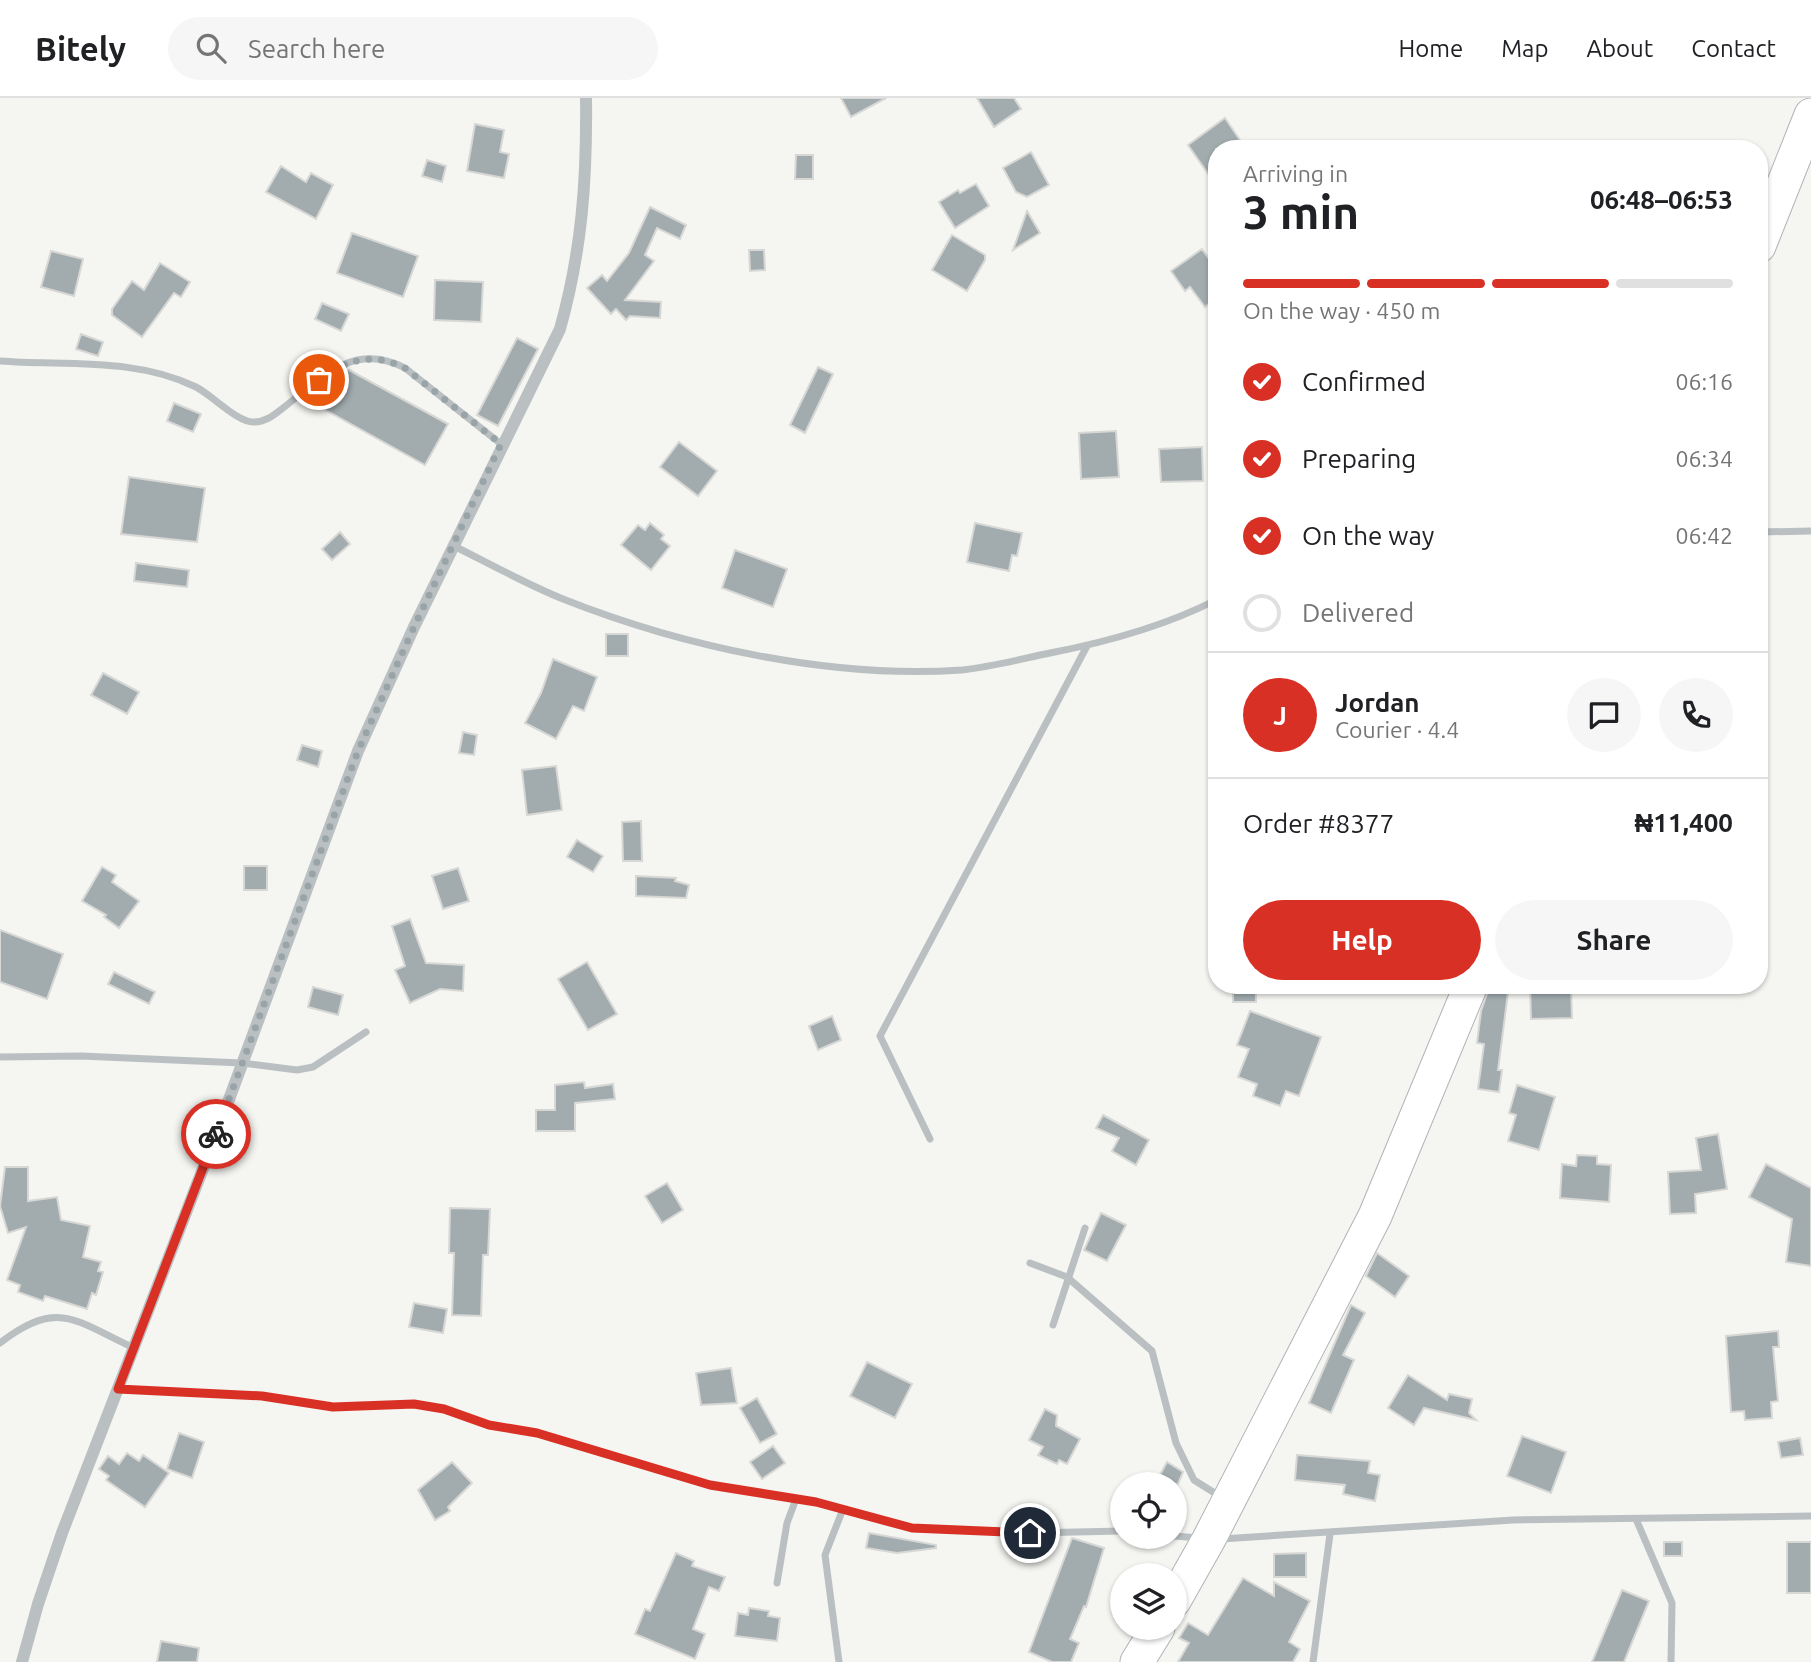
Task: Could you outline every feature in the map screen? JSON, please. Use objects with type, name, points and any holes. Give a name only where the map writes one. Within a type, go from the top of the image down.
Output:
[{"type":"main road","points":[[1768,223],[1811,115]]},
{"type":"main road","points":[[1187,1578],[1375,1216],[1467,994]]},
{"type":"main road","points":[[1137,1662],[1151,1640]]},
{"type":"street","points":[[22,1662],[37,1604],[358,751],[501,444],[560,329],[572,285],[584,216],[586,98]]},
{"type":"street","points":[[0,361],[49,361],[156,373],[194,387],[221,402],[240,419],[251,423],[270,418],[336,367],[372,358],[389,360],[405,368],[501,444]]},
{"type":"street","points":[[1768,532],[1811,531]]},
{"type":"street","points":[[454,546],[562,598],[613,617],[747,652],[838,667],[893,672],[964,670],[1087,646],[1142,630],[1208,603]]},
{"type":"street","points":[[930,1139],[880,1036],[1087,646]]},
{"type":"street","points":[[0,1057],[81,1056],[242,1063],[297,1070],[313,1067],[366,1032]]},
{"type":"street","points":[[1053,1325],[1085,1228]]},
{"type":"street","points":[[1030,1263],[1067,1277],[1152,1351],[1176,1443],[1194,1480],[1228,1501]]},
{"type":"street","points":[[0,1343],[32,1321],[50,1315],[71,1320],[134,1348]]},
{"type":"street","points":[[118,1389],[262,1396],[333,1407],[424,1405],[489,1425],[537,1433],[710,1485],[843,1509],[912,1528],[1007,1532],[1110,1531]]},
{"type":"street","points":[[777,1583],[787,1524],[796,1499]]},
{"type":"street","points":[[839,1662],[825,1555],[843,1509]]},
{"type":"street","points":[[1187,1537],[1209,1539],[1330,1534],[1513,1520],[1811,1516]]},
{"type":"street","points":[[1636,1519],[1672,1603],[1671,1662]]},
{"type":"street","points":[[1313,1662],[1330,1534]]},
{"type":"building","points":[[841,98],[886,98],[851,117]]},
{"type":"building","points":[[977,98],[1014,98],[1021,109],[994,127]]},
{"type":"building","points":[[1225,118],[1240,140],[1208,140],[1208,174],[1188,145]]},
{"type":"building","points":[[475,124],[504,130],[500,152],[509,154],[504,178],[467,171]]},
{"type":"building","points":[[1031,152],[1049,185],[1027,197],[1016,192],[1003,168]]},
{"type":"building","points":[[796,155],[813,155],[813,179],[795,179]]},
{"type":"building","points":[[427,160],[446,166],[442,182],[422,176]]},
{"type":"building","points":[[281,166],[306,182],[311,173],[333,185],[316,219],[266,192]]},
{"type":"building","points":[[976,184],[989,206],[955,228],[939,202],[958,190],[960,193]]},
{"type":"building","points":[[650,207],[686,225],[680,239],[657,228],[645,255],[654,261],[625,300],[661,302],[660,318],[630,316],[626,320],[616,309],[611,314],[587,288],[602,275],[607,281],[629,253]]},
{"type":"building","points":[[1027,211],[1040,233],[1013,250]]},
{"type":"building","points":[[352,233],[418,256],[403,297],[337,273]]},
{"type":"building","points":[[952,235],[985,255],[985,260],[967,291],[932,270]]},
{"type":"building","points":[[1202,249],[1208,258],[1208,305],[1205,307],[1190,287],[1185,291],[1171,271]]},
{"type":"building","points":[[749,250],[764,250],[765,270],[750,271]]},
{"type":"building","points":[[51,251],[83,259],[74,296],[41,287]]},
{"type":"building","points":[[160,263],[190,282],[181,297],[174,293],[142,337],[112,315],[112,309],[132,281],[144,290]]},
{"type":"building","points":[[435,280],[483,282],[481,322],[434,320]]},
{"type":"building","points":[[322,303],[349,314],[341,331],[315,319]]},
{"type":"building","points":[[81,334],[103,342],[98,356],[76,349]]},
{"type":"building","points":[[517,338],[538,349],[498,426],[477,415]]},
{"type":"building","points":[[818,367],[833,374],[805,433],[790,425]]},
{"type":"building","points":[[349,370],[448,424],[425,465],[322,408],[342,372]]},
{"type":"building","points":[[174,403],[201,414],[193,432],[167,421]]},
{"type":"building","points":[[1116,431],[1119,477],[1081,479],[1079,433]]},
{"type":"building","points":[[679,442],[717,471],[698,496],[660,467]]},
{"type":"building","points":[[1202,447],[1203,481],[1161,482],[1159,449]]},
{"type":"building","points":[[129,477],[205,488],[197,542],[121,534]]},
{"type":"building","points":[[650,523],[664,535],[661,539],[670,546],[651,570],[621,545],[638,525],[645,530]]},
{"type":"building","points":[[975,523],[1022,533],[1017,556],[1012,555],[1009,571],[967,562]]},
{"type":"building","points":[[340,532],[350,544],[332,560],[322,549]]},
{"type":"building","points":[[735,550],[787,569],[773,607],[722,588]]},
{"type":"building","points":[[136,563],[189,570],[187,587],[134,581]]},
{"type":"building","points":[[606,634],[628,634],[628,656],[606,656]]},
{"type":"building","points":[[553,659],[597,677],[584,711],[573,706],[556,739],[525,723],[541,693]]},
{"type":"building","points":[[103,673],[139,692],[127,714],[91,695]]},
{"type":"building","points":[[463,732],[477,735],[474,755],[459,753]]},
{"type":"building","points":[[302,745],[322,751],[318,767],[297,760]]},
{"type":"building","points":[[556,766],[562,810],[527,815],[522,770]]},
{"type":"building","points":[[641,821],[642,861],[623,861],[622,822]]},
{"type":"building","points":[[577,840],[603,856],[593,872],[567,857]]},
{"type":"building","points":[[244,866],[267,866],[267,890],[244,890]]},
{"type":"building","points":[[102,867],[116,875],[112,882],[139,901],[119,928],[104,917],[106,915],[82,901]]},
{"type":"building","points":[[458,868],[469,901],[443,909],[432,876]]},
{"type":"building","points":[[636,876],[676,878],[675,881],[689,885],[686,898],[636,896]]},
{"type":"building","points":[[410,919],[426,963],[464,965],[463,991],[440,989],[410,1003],[395,970],[405,966],[392,926]]},
{"type":"building","points":[[0,930],[63,954],[47,999],[0,982]]},
{"type":"building","points":[[587,962],[617,1014],[588,1030],[558,979]]},
{"type":"building","points":[[114,972],[155,992],[149,1004],[108,984]]},
{"type":"building","points":[[313,987],[343,995],[338,1015],[308,1007]]},
{"type":"building","points":[[1233,994],[1256,994],[1256,1002],[1233,1002]]},
{"type":"building","points":[[1487,994],[1508,994],[1498,1070],[1502,1070],[1499,1092],[1478,1089],[1484,1044],[1477,1043],[1481,1011]]},
{"type":"building","points":[[1530,994],[1571,994],[1572,1018],[1531,1019]]},
{"type":"building","points":[[1250,1011],[1321,1037],[1299,1096],[1286,1091],[1280,1106],[1253,1096],[1257,1084],[1238,1077],[1249,1049],[1237,1045]]},
{"type":"building","points":[[832,1016],[841,1040],[818,1050],[809,1026]]},
{"type":"building","points":[[584,1082],[585,1088],[613,1084],[615,1099],[575,1103],[575,1131],[536,1131],[536,1110],[555,1110],[555,1085]]},
{"type":"building","points":[[1517,1085],[1555,1097],[1539,1150],[1508,1141],[1516,1115],[1509,1113]]},
{"type":"building","points":[[1103,1115],[1149,1140],[1136,1165],[1112,1151],[1119,1138],[1096,1128]]},
{"type":"building","points":[[1718,1134],[1727,1189],[1695,1194],[1696,1213],[1670,1214],[1668,1172],[1701,1170],[1696,1138]]},
{"type":"building","points":[[1577,1155],[1597,1156],[1597,1164],[1611,1165],[1609,1202],[1560,1198],[1562,1164],[1576,1166]]},
{"type":"building","points":[[1766,1164],[1811,1188],[1811,1266],[1786,1262],[1792,1219],[1749,1197]]},
{"type":"building","points":[[5,1167],[28,1167],[28,1201],[57,1197],[61,1220],[90,1226],[83,1257],[101,1262],[98,1271],[103,1272],[96,1295],[92,1293],[87,1309],[45,1296],[43,1301],[18,1292],[20,1285],[7,1280],[26,1227],[8,1233],[0,1206]]},
{"type":"building","points":[[667,1183],[683,1210],[662,1223],[645,1196]]},
{"type":"building","points":[[450,1208],[490,1209],[488,1255],[483,1255],[481,1316],[452,1315],[454,1253],[449,1253]]},
{"type":"building","points":[[1101,1213],[1126,1225],[1107,1261],[1084,1250]]},
{"type":"building","points":[[1377,1253],[1409,1276],[1395,1297],[1366,1276]]},
{"type":"building","points":[[414,1303],[447,1309],[443,1333],[409,1327]]},
{"type":"building","points":[[1351,1305],[1365,1313],[1343,1355],[1354,1360],[1331,1413],[1309,1403]]},
{"type":"building","points":[[1778,1331],[1779,1347],[1773,1347],[1778,1401],[1771,1402],[1772,1418],[1745,1420],[1744,1411],[1731,1412],[1726,1336]]},
{"type":"building","points":[[867,1362],[912,1384],[895,1418],[850,1396]]},
{"type":"building","points":[[731,1368],[737,1403],[701,1405],[696,1373]]},
{"type":"building","points":[[1408,1375],[1447,1400],[1449,1394],[1472,1399],[1469,1413],[1476,1420],[1424,1408],[1414,1425],[1388,1408]]},
{"type":"building","points":[[757,1398],[777,1434],[760,1443],[740,1408]]},
{"type":"building","points":[[1045,1409],[1057,1415],[1056,1426],[1080,1439],[1067,1464],[1059,1460],[1057,1464],[1038,1455],[1043,1447],[1029,1440]]},
{"type":"building","points":[[179,1433],[204,1442],[192,1478],[167,1469]]},
{"type":"building","points":[[1522,1436],[1566,1452],[1551,1493],[1507,1476]]},
{"type":"building","points":[[1800,1438],[1803,1455],[1781,1458],[1778,1442]]},
{"type":"building","points":[[773,1446],[785,1463],[762,1479],[750,1462]]},
{"type":"building","points":[[127,1453],[139,1461],[143,1455],[169,1473],[145,1507],[106,1480],[109,1476],[99,1469],[108,1456],[119,1464]]},
{"type":"building","points":[[1297,1455],[1370,1461],[1368,1473],[1380,1475],[1375,1501],[1343,1494],[1345,1485],[1295,1480]]},
{"type":"building","points":[[452,1462],[472,1483],[448,1507],[450,1511],[435,1520],[418,1490]]},
{"type":"building","points":[[1167,1462],[1183,1472],[1162,1472]]},
{"type":"building","points":[[869,1533],[936,1545],[936,1548],[897,1553],[866,1548]]},
{"type":"building","points":[[1072,1538],[1104,1548],[1086,1607],[1084,1606],[1070,1639],[1079,1643],[1071,1662],[1052,1662],[1029,1652]]},
{"type":"building","points":[[1664,1542],[1682,1542],[1682,1556],[1664,1556]]},
{"type":"building","points":[[1787,1542],[1811,1542],[1811,1593],[1787,1593]]},
{"type":"building","points":[[676,1553],[694,1561],[692,1566],[725,1577],[719,1591],[709,1587],[693,1629],[705,1634],[695,1659],[635,1634],[645,1609],[650,1611]]},
{"type":"building","points":[[1306,1553],[1306,1577],[1274,1577],[1274,1554]]},
{"type":"building","points":[[1243,1578],[1274,1596],[1274,1582],[1310,1601],[1289,1642],[1300,1649],[1293,1662],[1178,1662],[1189,1643],[1183,1640],[1187,1640],[1188,1623],[1208,1635]]},
{"type":"building","points":[[1622,1590],[1649,1601],[1624,1662],[1592,1662]]},
{"type":"building","points":[[749,1608],[769,1611],[768,1616],[780,1618],[777,1641],[735,1636],[738,1613],[748,1615]]},
{"type":"building","points":[[161,1641],[199,1648],[197,1662],[157,1662]]},
{"type":"way so far","points":[[216,1134],[358,751],[501,444],[405,368],[389,360],[353,360],[336,367],[319,380]]},
{"type":"route","points":[[216,1134],[118,1389],[262,1396],[333,1407],[414,1404],[444,1409],[489,1425],[515,1428],[567,1441],[657,1471],[710,1485],[816,1502],[912,1528],[1030,1533]]}]
